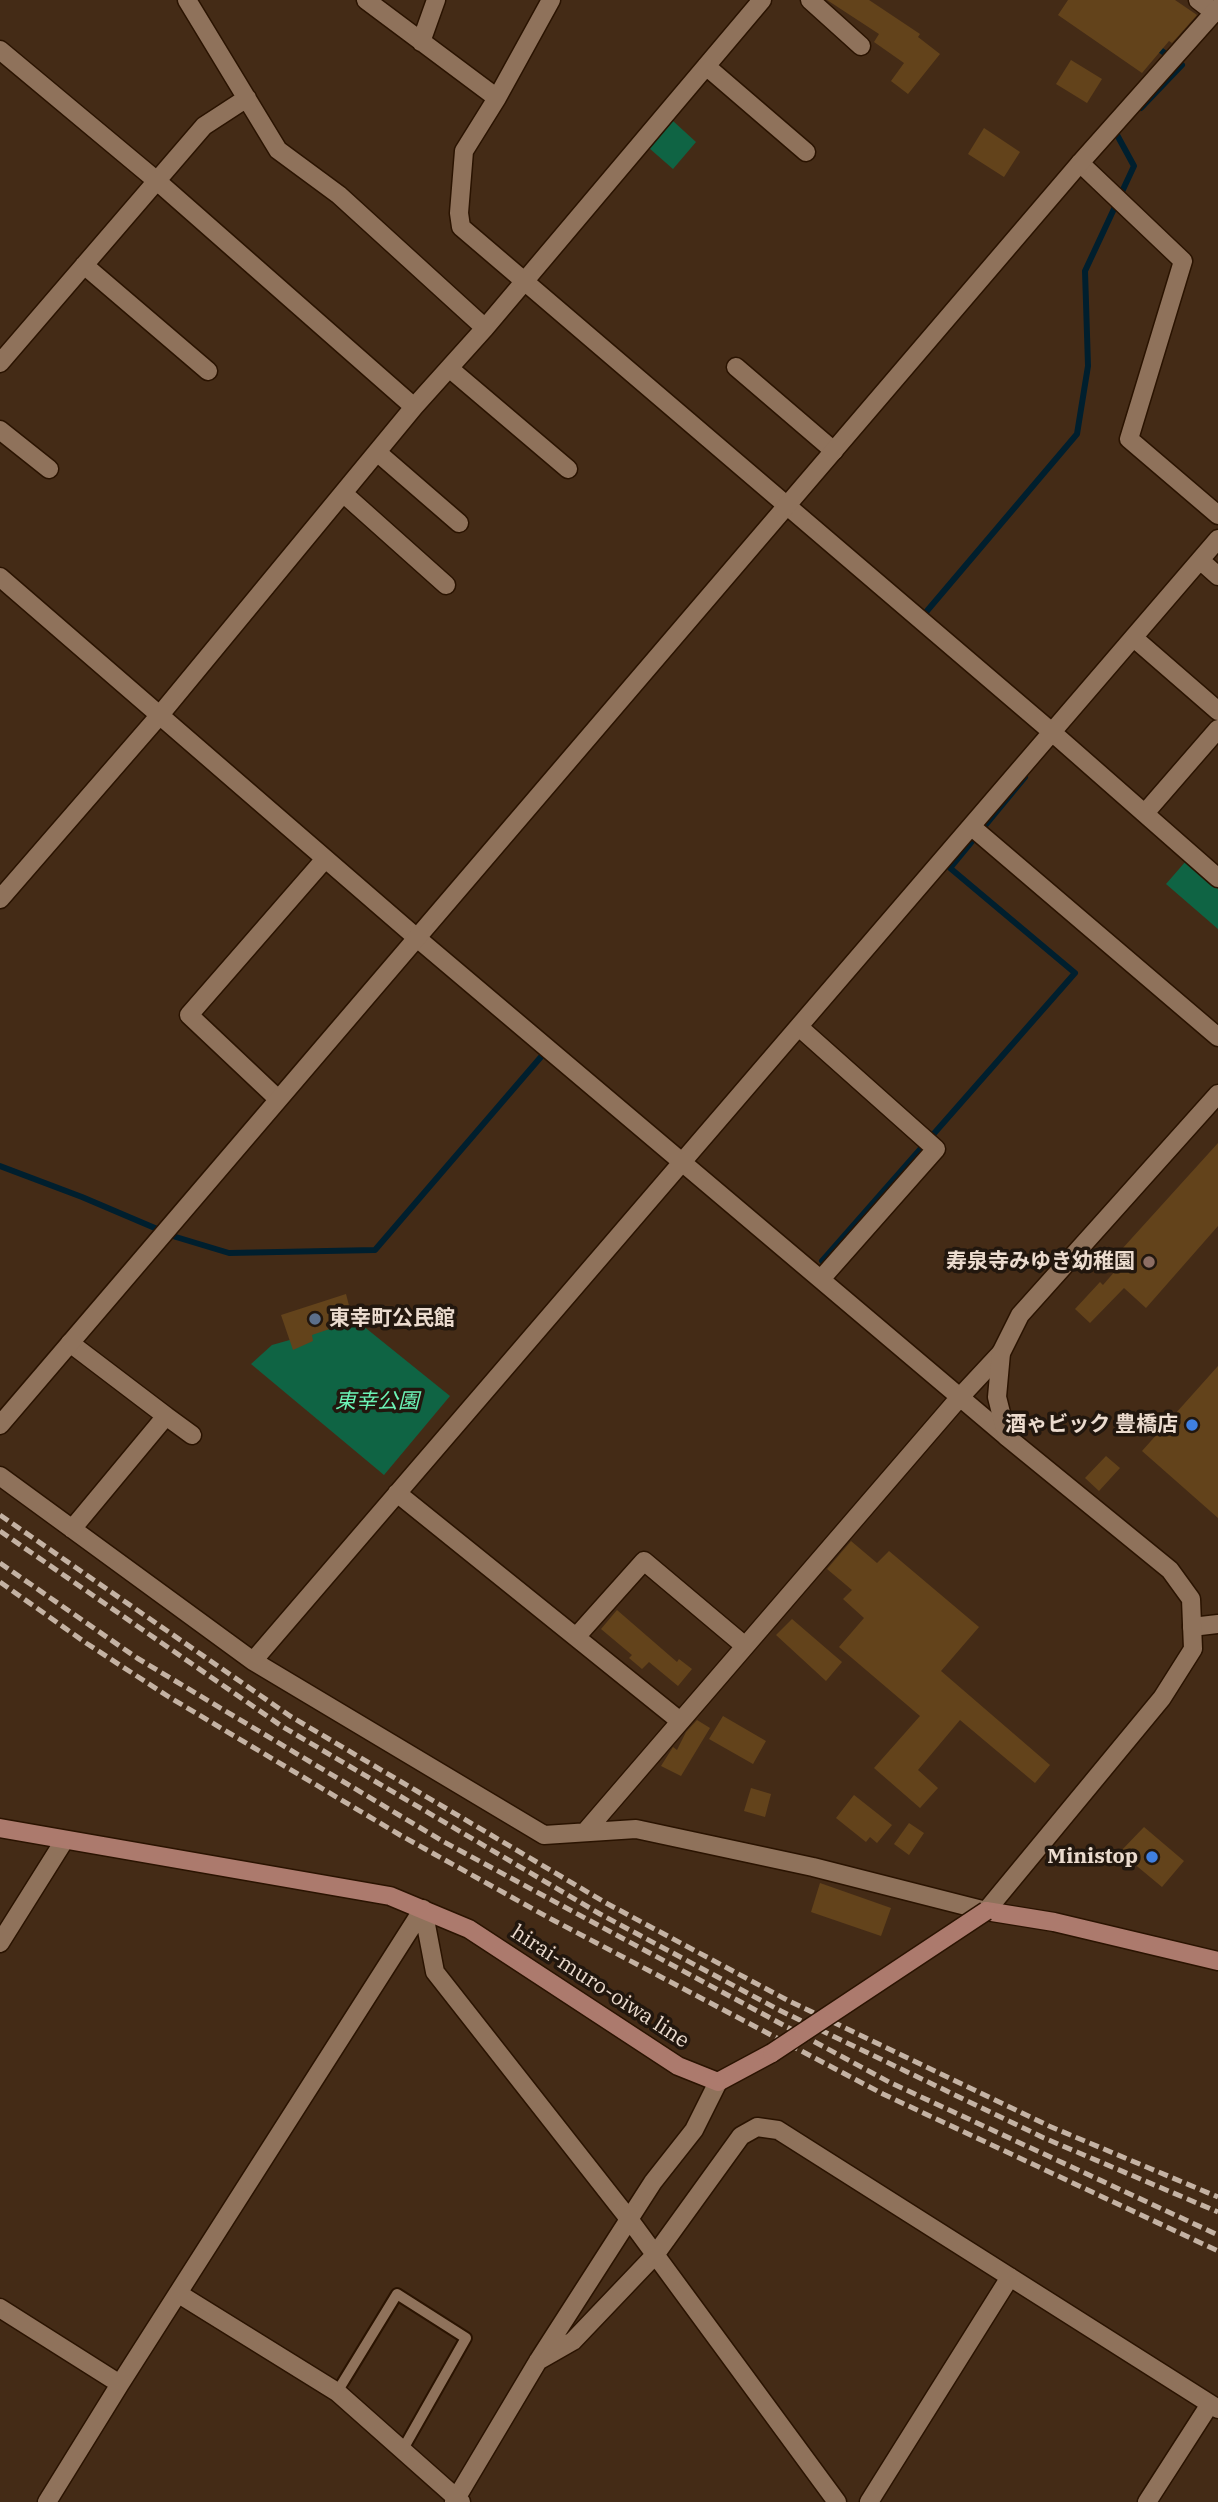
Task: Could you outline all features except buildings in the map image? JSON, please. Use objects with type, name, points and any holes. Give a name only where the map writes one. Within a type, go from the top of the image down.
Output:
[{"type":"main road","name":"hirai-muro-oiwa line","points":[[0,1828],[390,1896],[469,1929],[678,2066],[718,2081]]},
{"type":"main road","points":[[718,2081],[772,2053],[986,1911],[1054,1922],[1218,1961]]},
{"type":"street","points":[[187,0],[278,150],[339,195],[485,328]]},
{"type":"street","points":[[366,0],[496,99]]},
{"type":"street","points":[[421,42],[436,0]]},
{"type":"street","points":[[551,0],[464,151],[459,213],[461,227],[1053,733],[1218,878]]},
{"type":"street","points":[[0,899],[159,716],[414,407],[485,328],[762,0]]},
{"type":"street","points":[[810,0],[862,46]]},
{"type":"street","points":[[0,1425],[1080,163],[1216,10],[1198,0]]},
{"type":"street","points":[[0,50],[157,181],[414,407]]},
{"type":"street","points":[[706,66],[806,152]]},
{"type":"street","points":[[0,362],[204,126],[247,98]]},
{"type":"street","points":[[1080,163],[1183,261],[1129,439],[1218,515]]},
{"type":"street","points":[[84,265],[208,371]]},
{"type":"street","points":[[736,367],[834,451]]},
{"type":"street","points":[[449,368],[568,468]]},
{"type":"street","points":[[0,430],[48,469]]},
{"type":"street","points":[[377,452],[459,523]]},
{"type":"street","points":[[343,493],[446,585]]},
{"type":"street","points":[[253,1661],[1218,539]]},
{"type":"street","points":[[1200,561],[1218,576]]},
{"type":"street","points":[[0,577],[325,859],[682,1162],[1007,1437],[1170,1570],[1191,1599],[1193,1649],[1162,1698],[986,1911],[813,1867],[636,1829],[544,1835],[253,1661],[0,1475]]},
{"type":"street","points":[[1133,638],[1218,711]]},
{"type":"street","points":[[1145,813],[1218,729]]},
{"type":"street","points":[[972,827],[1218,1037]]},
{"type":"street","points":[[278,1099],[189,1015],[325,859]]},
{"type":"street","points":[[799,1027],[936,1149],[821,1279]]},
{"type":"street","points":[[586,1831],[960,1397],[1001,1353],[1020,1315],[1218,1094]]},
{"type":"street","points":[[70,1343],[192,1435]]},
{"type":"street","points":[[1001,1353],[997,1397],[1007,1437]]},
{"type":"street","points":[[72,1529],[166,1416]]},
{"type":"street","points":[[397,1493],[680,1721]]},
{"type":"street","points":[[576,1637],[644,1562],[745,1646]]},
{"type":"street","points":[[1192,1627],[1218,1624]]},
{"type":"street","points":[[0,1943],[64,1841]]},
{"type":"street","points":[[423,1909],[435,1972],[629,2219],[837,2502]]},
{"type":"street","points":[[47,2502],[423,1909]]},
{"type":"street","points":[[179,2294],[337,2392],[458,2500],[538,2361],[653,2182],[694,2130],[718,2081]]},
{"type":"street","points":[[538,2361],[573,2341],[655,2255],[741,2136],[757,2127],[778,2130],[1214,2406],[1147,2502]]},
{"type":"street","points":[[869,2502],[1010,2277]]},
{"type":"street","points":[[0,2308],[120,2384]]},
{"type":"lane","points":[[337,2392],[397,2294],[466,2338],[403,2449]]},
{"type":"green space","points":[[673,121],[696,142],[673,169],[649,148]]},
{"type":"green space","points":[[1186,861],[1218,889],[1218,929],[1166,884]]},
{"type":"green space","name":"東幸公園","points":[[357,1321],[450,1396],[384,1475],[251,1364],[272,1345]]},
{"type":"waterway","points":[[1141,108],[1182,65],[1156,47]]},
{"type":"waterway","points":[[921,618],[1077,434],[1088,366],[1085,271],[1134,166],[1116,133],[1118,130]]},
{"type":"waterway","points":[[822,1261],[1075,973],[950,868],[1025,777]]},
{"type":"waterway","points":[[0,1166],[176,1237],[229,1253],[375,1250],[546,1051]]},
{"type":"railway","points":[[0,1515],[290,1716],[606,1903],[787,2000],[1049,2126],[1218,2197]]},
{"type":"railway","points":[[0,1531],[283,1727],[600,1914],[781,2011],[1044,2138],[1218,2212]]},
{"type":"railway","points":[[0,1563],[137,1658],[444,1842],[889,2082],[1218,2235]]},
{"type":"railway","points":[[0,1582],[169,1697],[400,1835],[551,1919],[883,2094],[1218,2251]]},
{"type":"place","name":"寿泉寺みゆき幼稚園","points":[[1149,1262]]},
{"type":"place","name":"東幸町公民館","points":[[315,1319]]},
{"type":"place","name":"酒ゃビック 豊橋店","points":[[1192,1425]]},
{"type":"place","name":"Ministop","points":[[1152,1857]]}]
